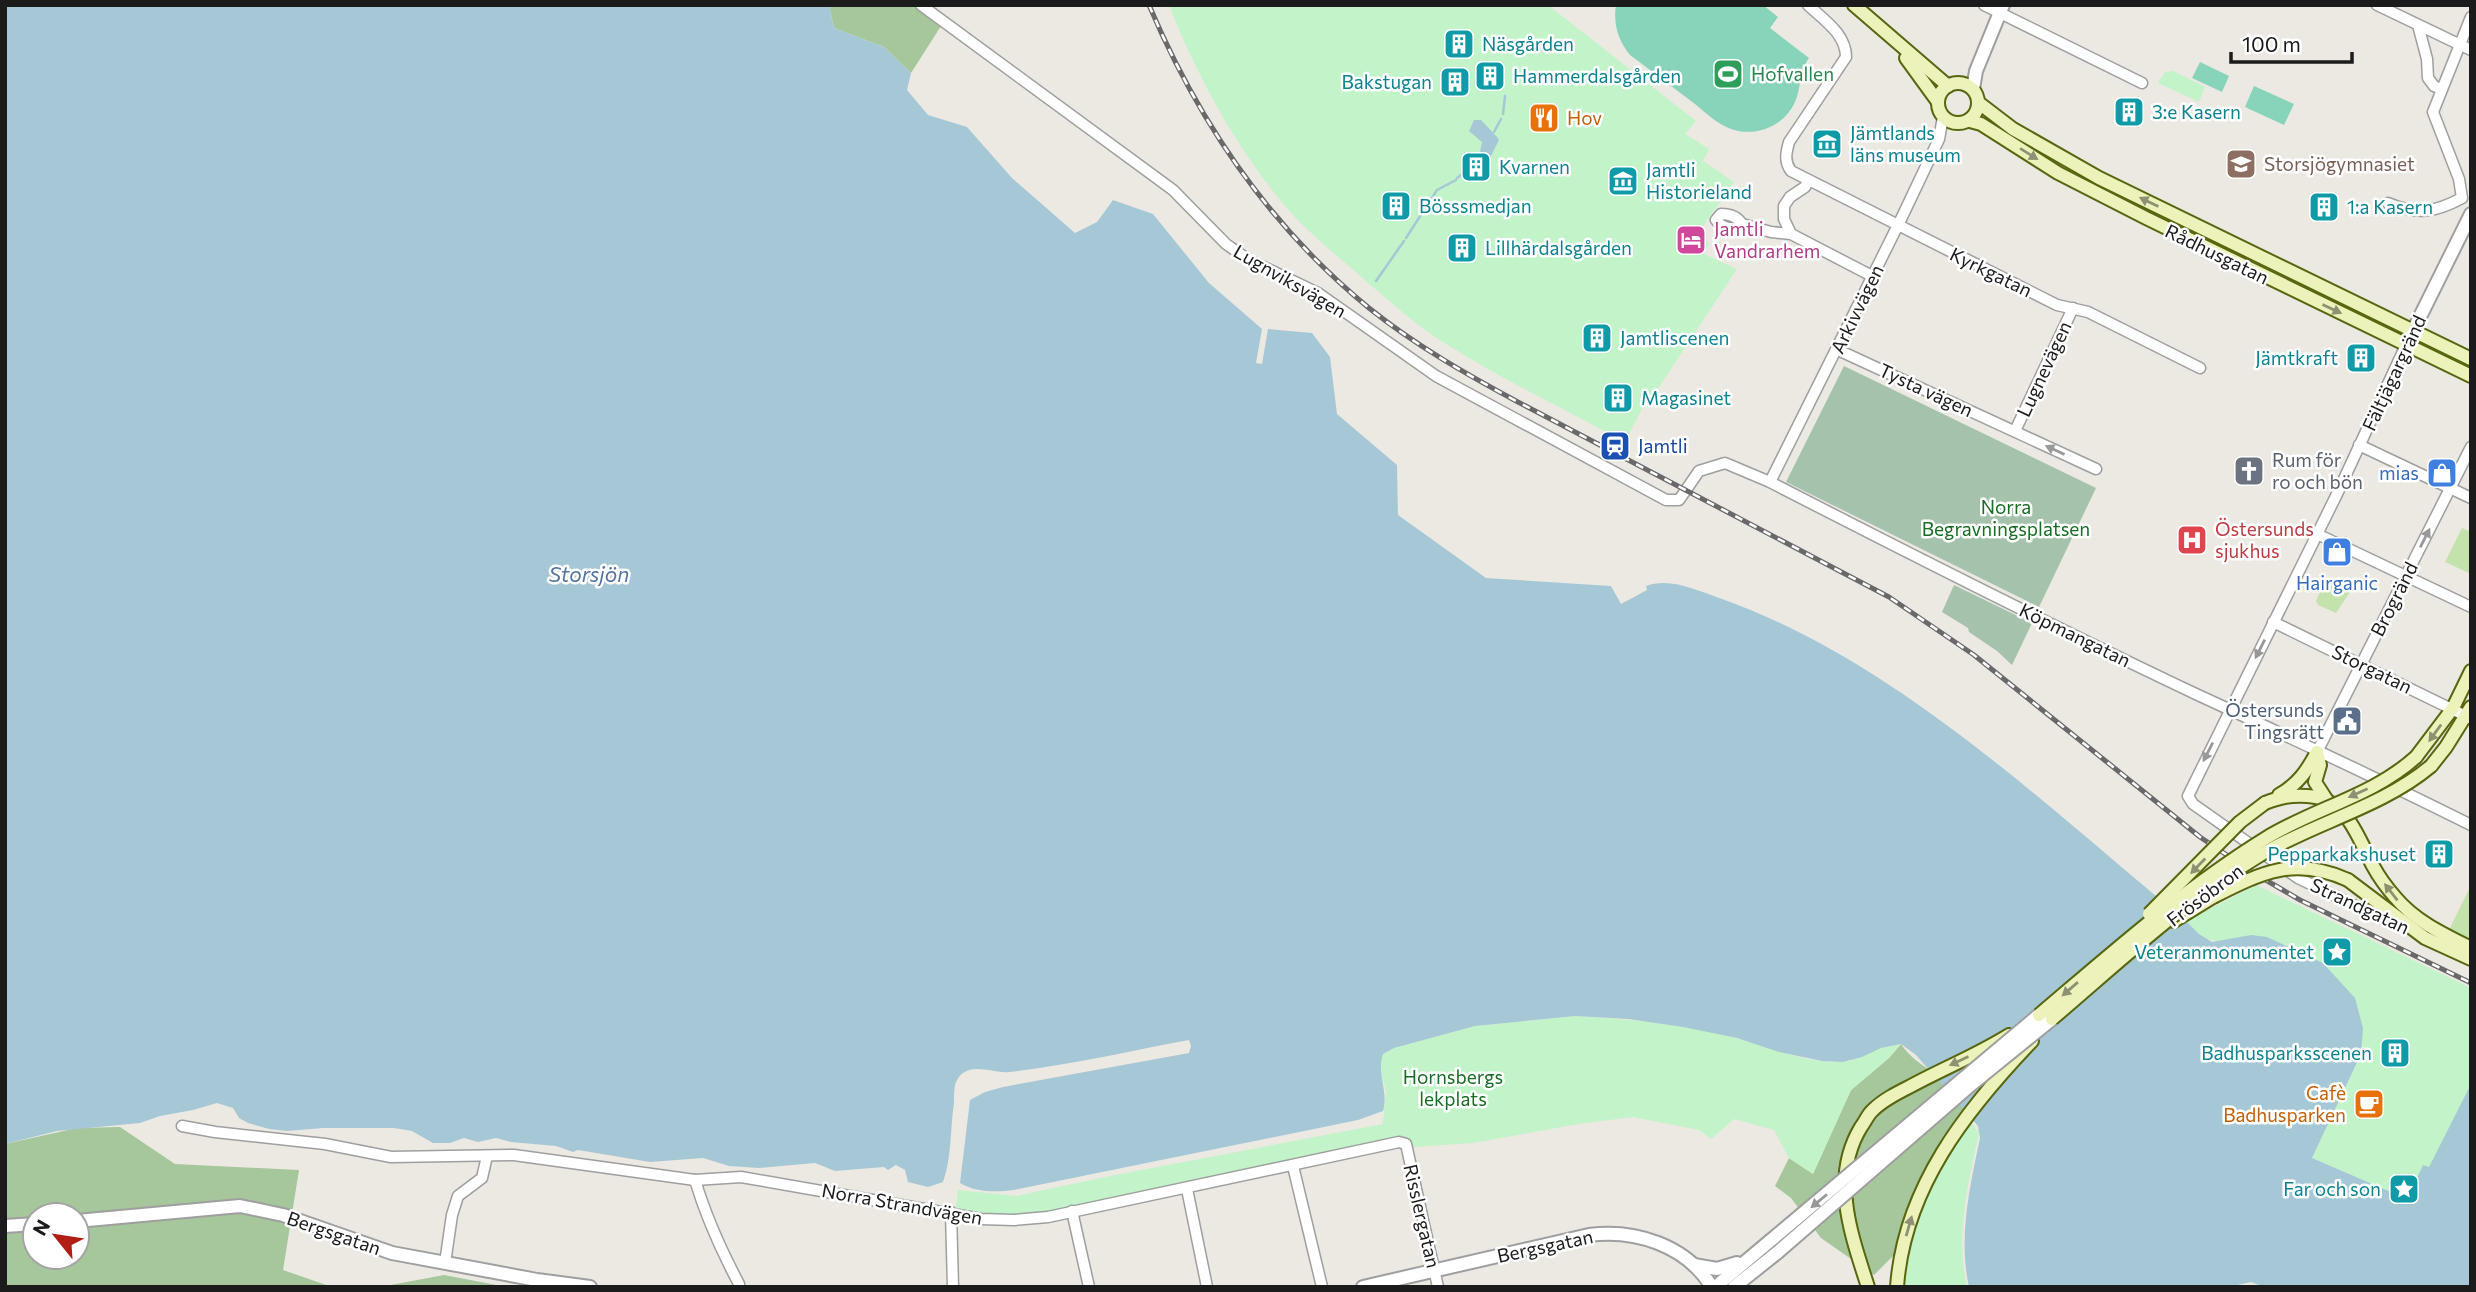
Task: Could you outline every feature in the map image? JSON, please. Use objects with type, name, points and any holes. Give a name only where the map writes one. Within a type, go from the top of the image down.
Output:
[{"type":"main road","points":[[1854,5],[1948,86],[1968,86],[1979,103],[1978,110],[1970,121],[1958,124],[1948,120],[1891,38]]},
{"type":"main road","points":[[1938,102],[1941,93],[1948,86]]},
{"type":"main road","name":"Rådhusgatan","points":[[1979,103],[2013,129],[2099,178],[2471,359]]},
{"type":"main road","name":"Rådhusgatan","points":[[1970,121],[1981,124],[2058,173],[2146,218],[2471,376]]},
{"type":"main road","name":"Frösöbron","points":[[2101,962],[2229,862],[2269,835],[2385,781],[2416,757],[2453,708],[2471,671]]},
{"type":"main road","name":"Frösöbron","points":[[1868,1287],[1852,1236],[1843,1186],[1849,1152],[1872,1110],[1920,1081],[2046,1017],[2207,889],[2254,859],[2308,829],[2402,788],[2431,766],[2469,714]]},
{"type":"main road","points":[[2317,752],[2320,765],[2315,782],[2326,799],[2341,809],[2349,820],[2374,867],[2397,900],[2420,921],[2471,948]]},
{"type":"main road","name":"Frösöbron","points":[[1897,1287],[1902,1248],[1921,1191],[1959,1126],[1987,1090],[2046,1017],[2240,822],[2293,787],[2306,773],[2317,752]]},
{"type":"main road","points":[[2266,803],[2290,795],[2326,799]]},
{"type":"main road","points":[[2155,932],[2213,897],[2266,872],[2291,866],[2329,871],[2348,880],[2408,926]]},
{"type":"main road","name":"Strandgatan","points":[[2408,926],[2425,938],[2471,959]]},
{"type":"street","name":"Lugnviksvägen","points":[[921,5],[1173,190],[1226,244],[1249,260],[1318,293],[1436,376],[1666,500],[1679,500],[1686,489]]},
{"type":"street","name":"Kyrkgatan","points":[[1808,5],[1833,28],[1846,47],[1846,57],[1789,142],[1786,153],[1791,171],[1898,227],[2057,304],[2088,312],[2200,368]]},
{"type":"street","points":[[1984,5],[2001,10],[2142,83]]},
{"type":"street","points":[[2377,5],[2471,50]]},
{"type":"street","points":[[1968,86],[2001,10]]},
{"type":"street","points":[[2388,203],[2407,211],[2424,212],[2462,198],[2459,179],[2432,111],[2471,18]]},
{"type":"street","points":[[2418,25],[2427,59],[2428,78],[2434,86],[2441,89]]},
{"type":"street","name":"Arkivvägen","points":[[1770,482],[1874,277],[1948,120]]},
{"type":"street","points":[[1791,234],[1784,219],[1784,206],[1808,181]]},
{"type":"street","name":"Fältjägargränd","points":[[2188,796],[2471,214]]},
{"type":"street","points":[[1742,224],[1791,234],[1874,277]]},
{"type":"street","name":"Lugnevägen","points":[[2015,431],[2073,308]]},
{"type":"street","name":"Tysta vägen","points":[[1838,350],[2096,469]]},
{"type":"street","points":[[2359,445],[2471,498]]},
{"type":"street","name":"Brogränd","points":[[2317,752],[2471,447]]},
{"type":"street","name":"Köpmangatan","points":[[1686,489],[1699,471],[1724,463],[1770,482],[2073,634],[2471,825]]},
{"type":"street","points":[[2317,534],[2471,607]]},
{"type":"street","name":"Storgatan","points":[[2273,622],[2469,714]]},
{"type":"street","name":"Strandgatan","points":[[2188,796],[2193,804],[2298,878],[2393,924],[2408,926]]},
{"type":"street","name":"Frösöbron","points":[[1734,1287],[1774,1247],[2046,1017]]},
{"type":"street","name":"Norra Strandvägen","points":[[182,1126],[325,1144],[391,1157],[514,1155],[695,1180],[741,1177],[981,1219],[1014,1220],[1048,1217],[1399,1142],[1406,1144]]},
{"type":"street","name":"Risslergatan","points":[[1406,1144],[1438,1287]]},
{"type":"street","points":[[445,1263],[452,1215],[458,1196],[482,1178],[486,1156]]},
{"type":"street","points":[[1293,1166],[1322,1287]]},
{"type":"street","points":[[695,1180],[719,1247],[739,1284]]},
{"type":"street","points":[[1187,1189],[1207,1287]]},
{"type":"street","name":"Bergsgatan","points":[[91,1220],[240,1206],[283,1215],[392,1253],[590,1287]]},
{"type":"street","points":[[1072,1211],[1089,1287]]},
{"type":"street","points":[[951,1212],[953,1287]]},
{"type":"street","name":"Bergsgatan","points":[[1363,1287],[1599,1234],[1620,1234],[1651,1240],[1694,1264],[1712,1287]]},
{"type":"street","name":"Frösöbron","points":[[1719,1287],[1720,1283],[1754,1255],[1774,1247]]},
{"type":"street","points":[[1694,1264],[1725,1268],[1754,1255]]},
{"type":"street","points":[[1742,1287],[1750,1273]]},
{"type":"green space","points":[[829,5],[913,5],[941,26],[911,73],[884,47],[834,28]]},
{"type":"green space","name":"Jamtli","points":[[1169,5],[1548,5],[1696,121],[1685,134],[1709,149],[1703,161],[1734,182],[1697,235],[1709,243],[1704,254],[1737,269],[1643,407],[1625,442],[1465,356],[1433,335],[1395,306],[1311,233],[1274,192],[1238,142],[1207,88]]},
{"type":"green space","name":"Hofvallen","points":[[1616,5],[1763,5],[1778,17],[1770,28],[1809,58],[1789,112],[1777,123],[1762,130],[1739,131],[1721,124],[1630,55],[1617,32]]},
{"type":"green space","points":[[2200,62],[2229,76],[2222,92],[2192,78]]},
{"type":"green space","points":[[2173,71],[2205,87],[2199,102],[2158,83],[2165,72]]},
{"type":"green space","points":[[2254,86],[2294,104],[2284,125],[2245,107]]},
{"type":"green space","name":"Norra Begravningsplatsen","points":[[1844,366],[2096,488],[2039,607],[1786,482]]},
{"type":"green space","points":[[2462,528],[2471,532],[2471,574],[2445,562]]},
{"type":"green space","points":[[2325,580],[2350,592],[2336,613],[2318,605],[2316,601]]},
{"type":"green space","points":[[1954,585],[2032,623],[2012,665],[1969,632],[1968,628],[1942,612]]},
{"type":"green space","points":[[2256,885],[2471,988],[2471,1084],[2429,1168],[2423,1165],[2407,1199],[2312,1158],[2361,1054],[2225,941],[2203,937],[2186,921]]},
{"type":"green space","points":[[2471,885],[2471,941],[2449,930]]},
{"type":"green space","name":"Hornsbergs lekplats","points":[[1575,1016],[1695,1029],[1826,1062],[1849,1061],[1878,1049],[1901,1044],[1889,1058],[1851,1090],[1813,1174],[1789,1158],[1774,1130],[1734,1119],[1711,1139],[1699,1130],[1633,1117],[1473,1143],[1399,1148],[1399,1143],[1115,1202],[1002,1220],[951,1212],[956,1207],[958,1190],[1016,1196],[1383,1124],[1386,1091],[1379,1065],[1383,1054],[1394,1048],[1475,1026]]},
{"type":"green space","points":[[1901,1044],[1926,1067],[1979,1091],[1956,1121],[1911,1198],[1895,1254],[1874,1275],[1821,1238],[1791,1198],[1775,1186],[1789,1158],[1813,1174],[1851,1090],[1889,1058]]},
{"type":"green space","points":[[1969,1120],[1979,1133],[1964,1210],[1962,1248],[1967,1287],[1901,1287],[1913,1224],[1928,1187]]},
{"type":"green space","points":[[120,1127],[175,1164],[299,1170],[283,1270],[332,1287],[5,1287],[5,1144],[77,1128]]},
{"type":"green space","points":[[444,1275],[507,1287],[380,1287]]},
{"type":"water","name":"Storsjön","points":[[5,5],[829,5],[834,28],[884,47],[911,73],[907,90],[928,115],[967,127],[1012,178],[1075,233],[1097,222],[1113,200],[1153,214],[1209,283],[1262,329],[1256,363],[1262,364],[1268,329],[1312,333],[1330,357],[1337,414],[1397,465],[1398,515],[1486,578],[1611,586],[1621,604],[1647,590],[1646,586],[1675,584],[1722,599],[1786,626],[1848,659],[1966,740],[2023,784],[2199,934],[2212,942],[2251,935],[2267,937],[2323,963],[2355,998],[2363,1028],[2361,1054],[2312,1158],[2407,1199],[2423,1165],[2429,1167],[2471,1084],[2471,1287],[2264,1287],[2251,1282],[2229,1287],[1969,1287],[1965,1231],[1969,1193],[1980,1138],[1978,1126],[1916,1055],[1901,1044],[1881,1048],[1843,1062],[1822,1061],[1779,1052],[1737,1038],[1628,1019],[1575,1016],[1475,1026],[1394,1048],[1383,1054],[1381,1061],[1385,1096],[1383,1111],[1358,1120],[1007,1191],[980,1190],[960,1183],[970,1100],[1003,1087],[1189,1053],[1189,1040],[1032,1069],[1010,1072],[980,1069],[967,1071],[955,1084],[949,1153],[943,1182],[928,1187],[908,1182],[905,1170],[896,1165],[888,1170],[884,1167],[835,1171],[815,1163],[759,1168],[729,1166],[703,1158],[650,1162],[496,1138],[478,1142],[464,1138],[450,1143],[433,1143],[412,1131],[394,1128],[287,1131],[269,1129],[248,1123],[239,1118],[233,1108],[217,1103],[140,1123],[57,1131],[5,1144]]},
{"type":"water","points":[[1474,120],[1481,120],[1499,140],[1490,158],[1479,157],[1482,142],[1469,131]]},
{"type":"waterway","points":[[1503,114],[1505,96]]},
{"type":"waterway","points":[[1494,132],[1501,119]]},
{"type":"waterway","points":[[1457,178],[1469,169],[1474,169],[1484,159]]},
{"type":"waterway","points":[[1406,238],[1437,190],[1456,180]]},
{"type":"waterway","points":[[1376,281],[1404,241]]},
{"type":"railway","points":[[1149,5],[1169,49],[1214,131],[1269,208],[1333,277],[1386,322],[1499,391],[1889,597],[1974,655],[2200,837],[2252,872],[2300,900],[2471,983]]},
{"type":"place","name":"Näsgården","points":[[1459,44]]},
{"type":"place","name":"Hofvallen","points":[[1728,74]]},
{"type":"place","name":"Hammerdalsgården","points":[[1490,76]]},
{"type":"place","name":"Bakstugan","points":[[1455,82]]},
{"type":"place","name":"3:e Kasern","points":[[2129,112]]},
{"type":"place","name":"Hov","points":[[1544,118]]},
{"type":"place","name":"Jämtlands läns museum","points":[[1827,144]]},
{"type":"place","name":"Storsjögymnasiet","points":[[2241,164]]},
{"type":"place","name":"Kvarnen","points":[[1476,167]]},
{"type":"place","name":"Jamtli Historieland","points":[[1623,181]]},
{"type":"place","name":"Bösssmedjan","points":[[1396,206]]},
{"type":"place","name":"1:a Kasern","points":[[2324,207]]},
{"type":"place","name":"Jamtli Vandrarhem","points":[[1691,240]]},
{"type":"place","name":"Lillhärdalsgården","points":[[1462,248]]},
{"type":"place","name":"Jamtliscenen","points":[[1597,338]]},
{"type":"place","name":"Jämtkraft","points":[[2361,358]]},
{"type":"place","name":"Magasinet","points":[[1618,398]]},
{"type":"place","name":"Jamtli","points":[[1615,446]]},
{"type":"place","name":"Rum för ro och bön","points":[[2249,471]]},
{"type":"place","name":"mias","points":[[2442,473]]},
{"type":"place","name":"Östersunds sjukhus","points":[[2192,540]]},
{"type":"place","name":"Hairganic","points":[[2337,552]]},
{"type":"place","name":"Östersunds Tingsrätt","points":[[2347,721]]},
{"type":"place","name":"Pepparkakshuset","points":[[2439,854]]},
{"type":"place","name":"Veteranmonumentet","points":[[2337,952]]},
{"type":"place","name":"Badhusparksscenen","points":[[2395,1053]]},
{"type":"place","name":"Cafè Badhusparken","points":[[2369,1104]]},
{"type":"place","name":"Far och son","points":[[2404,1189]]}]
